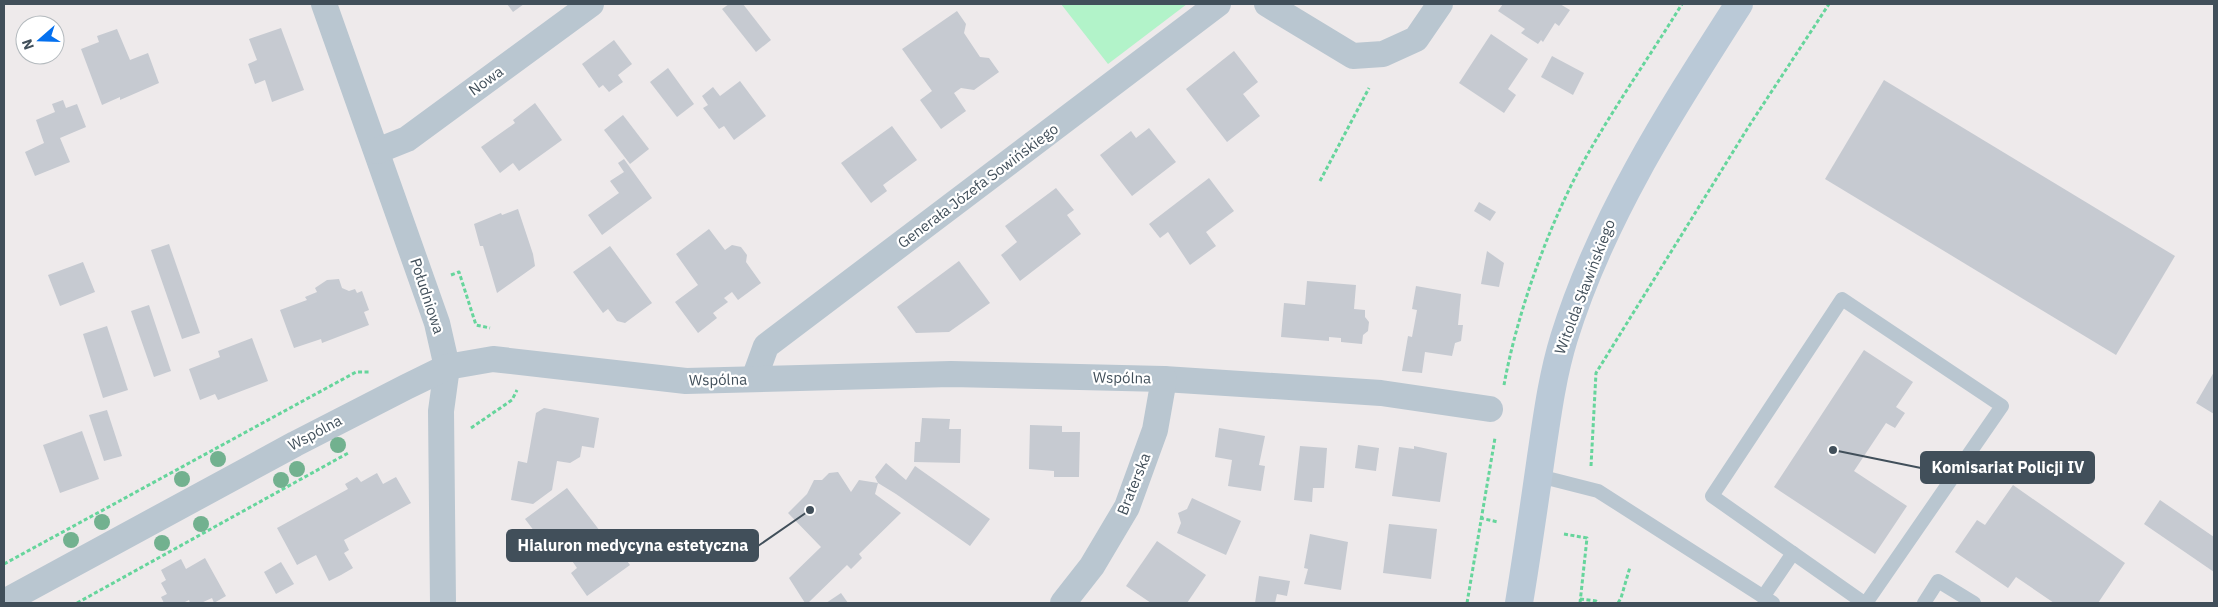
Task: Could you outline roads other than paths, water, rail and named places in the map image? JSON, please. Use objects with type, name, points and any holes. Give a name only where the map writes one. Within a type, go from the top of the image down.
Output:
[{"type":"main road","name":"Witolda Sławińskiego","points":[[1520,603],[1553,377],[1564,338],[1600,243],[1645,154],[1739,4]]},
{"type":"street","name":"Południowa","points":[[324,4],[437,323],[447,367],[441,411],[443,603]]},
{"type":"street","name":"Nowa","points":[[376,151],[407,139],[592,4]]},
{"type":"street","name":"Generała Józefa Sowińskiego","points":[[754,379],[766,346],[1218,4]]},
{"type":"street","points":[[1267,4],[1353,56],[1383,54],[1416,39],[1440,4]]},
{"type":"street","name":"Wspólna","points":[[4,602],[295,444],[447,367],[493,359],[686,381],[951,374],[1164,378],[1381,393],[1490,409]]},
{"type":"street","name":"Braterska","points":[[1063,603],[1092,566],[1127,507],[1155,430],[1164,378]]},
{"type":"lane","points":[[1842,300],[2002,406],[1865,603],[1712,496],[1842,300]]},
{"type":"lane","points":[[1538,476],[1598,491],[1768,600],[1793,553]]},
{"type":"lane","points":[[1924,603],[1938,581],[1974,603]]},
{"type":"place","name":"Komisariat Policji IV","points":[[1833,450]]},
{"type":"place","name":"Hialuron medycyna estetyczna","points":[[810,510]]}]
